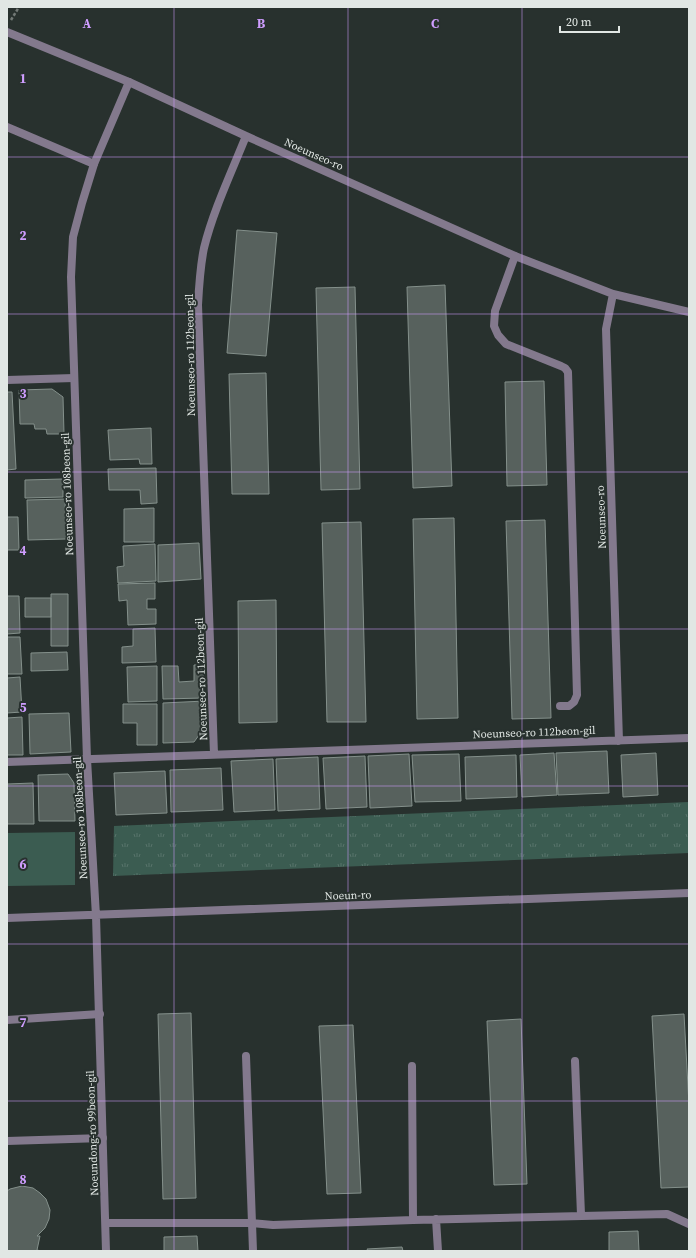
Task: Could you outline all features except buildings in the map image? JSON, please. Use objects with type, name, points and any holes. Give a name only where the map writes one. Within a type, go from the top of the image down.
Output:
[{"type":"street","name":"Noeunseo-ro","points":[[7,32],[129,82],[514,256],[613,294],[689,312]]},
{"type":"street","name":"Noeunseo-ro 108beon-gil","points":[[96,916],[87,759],[71,277],[73,237],[94,164],[129,82]]},
{"type":"street","points":[[7,127],[94,164]]},
{"type":"street","name":"Noeunseo-ro 112beon-gil","points":[[246,136],[214,216],[204,247],[200,271],[198,305],[214,754],[689,738]]},
{"type":"street","points":[[514,256],[495,311],[494,326],[498,335],[506,344],[561,366],[568,372],[577,695],[574,702],[569,706],[560,706]]},
{"type":"street","name":"Noeunseo-ro","points":[[613,294],[606,329],[619,741]]},
{"type":"street","points":[[7,380],[74,378]]},
{"type":"street","points":[[7,762],[214,754]]},
{"type":"street","name":"Noeun-ro","points":[[7,918],[96,916],[689,893]]},
{"type":"street","name":"Noeundong-ro 99beon-gil","points":[[96,916],[106,1251]]},
{"type":"street","points":[[7,1020],[100,1014]]},
{"type":"street","points":[[246,1056],[253,1251]]},
{"type":"street","points":[[575,1061],[581,1215]]},
{"type":"street","points":[[412,1066],[413,1220]]},
{"type":"street","points":[[7,1141],[103,1138]]},
{"type":"street","points":[[106,1223],[252,1223],[273,1225],[436,1219],[666,1214],[689,1224]]},
{"type":"street","points":[[436,1219],[438,1251]]},
{"type":"path","points":[[7,25],[19,7]]},
{"type":"green space","points":[[689,802],[689,853],[113,876],[114,826]]},
{"type":"green space","points":[[75,832],[75,885],[7,886],[7,833]]}]
